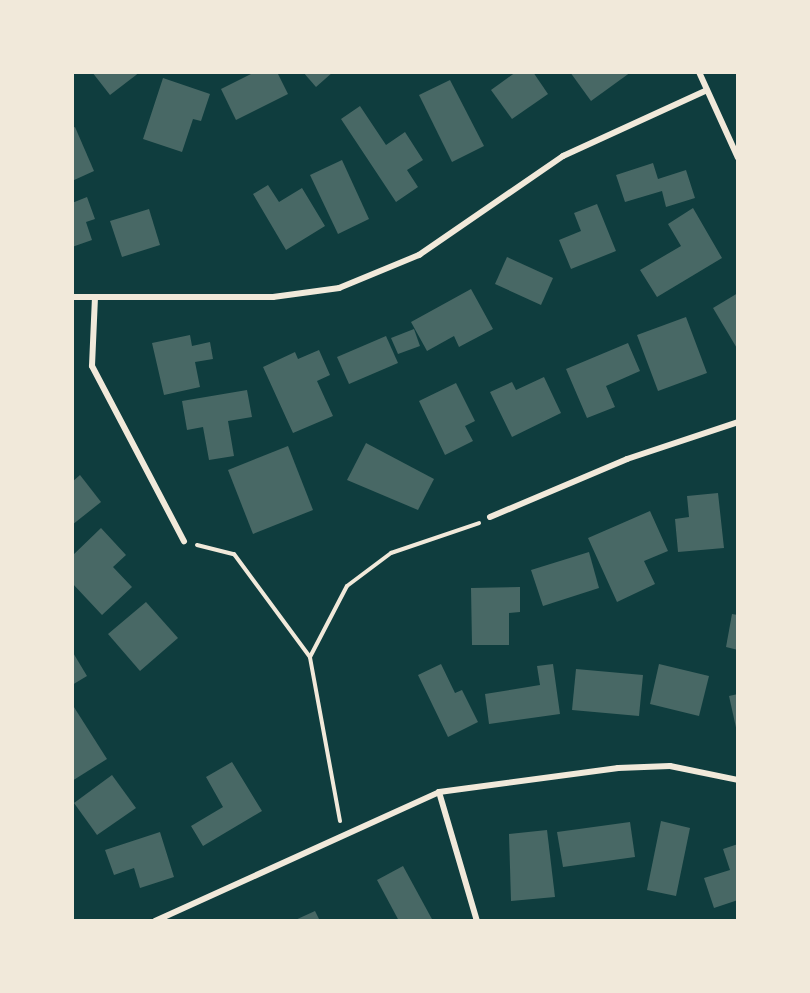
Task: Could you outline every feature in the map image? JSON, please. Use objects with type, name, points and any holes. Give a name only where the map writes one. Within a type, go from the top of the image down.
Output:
[{"type":"street","points":[[699,72],[738,158]]},
{"type":"street","points":[[72,297],[273,297],[339,288],[419,255],[563,156],[708,90]]},
{"type":"street","points":[[95,297],[92,366],[184,542]]},
{"type":"street","points":[[490,517],[627,459],[738,422]]},
{"type":"street","points":[[155,921],[439,792],[618,768],[670,766],[738,780]]},
{"type":"street","points":[[439,792],[477,921]]},
{"type":"path","points":[[310,657],[348,586],[391,554],[449,537],[490,517]]},
{"type":"path","points":[[184,542],[234,554],[310,657],[343,835]]},
{"type":"building","points":[[92,72],[140,72],[110,95]]},
{"type":"building","points":[[255,72],[277,72],[288,94],[236,120],[221,89]]},
{"type":"building","points":[[303,72],[333,72],[316,87]]},
{"type":"building","points":[[516,72],[533,72],[548,94],[512,119],[491,90]]},
{"type":"building","points":[[570,72],[631,72],[591,101]]},
{"type":"building","points":[[163,78],[210,94],[201,121],[193,119],[182,152],[143,139]]},
{"type":"building","points":[[450,80],[484,146],[452,162],[419,95]]},
{"type":"building","points":[[360,106],[386,145],[405,132],[423,160],[407,170],[418,187],[396,202],[341,119]]},
{"type":"building","points":[[75,127],[94,171],[72,181],[72,128]]},
{"type":"building","points":[[342,160],[369,219],[338,234],[310,175]]},
{"type":"building","points":[[653,163],[658,179],[686,170],[695,198],[666,207],[662,191],[625,202],[616,175]]},
{"type":"building","points":[[268,185],[279,202],[302,188],[325,226],[286,250],[253,194]]},
{"type":"building","points":[[87,197],[95,219],[86,222],[92,240],[72,247],[72,203]]},
{"type":"building","points":[[597,204],[616,251],[571,269],[559,240],[581,231],[574,213]]},
{"type":"building","points":[[693,208],[722,258],[657,297],[640,270],[681,246],[668,224]]},
{"type":"building","points":[[149,209],[160,245],[122,257],[110,221]]},
{"type":"building","points":[[507,257],[553,278],[541,305],[495,284]]},
{"type":"building","points":[[471,289],[493,329],[459,347],[454,336],[427,351],[411,322]]},
{"type":"building","points":[[738,293],[738,350],[713,308]]},
{"type":"building","points":[[686,317],[707,373],[658,391],[637,335]]},
{"type":"building","points":[[414,329],[420,346],[398,354],[391,338]]},
{"type":"building","points":[[190,335],[192,346],[210,342],[213,359],[195,362],[200,387],[164,395],[152,343]]},
{"type":"building","points":[[386,336],[398,363],[349,384],[337,357]]},
{"type":"building","points":[[628,343],[640,371],[606,386],[615,407],[587,418],[566,369]]},
{"type":"building","points":[[319,350],[330,375],[317,381],[333,416],[293,433],[263,367],[295,352],[298,359]]},
{"type":"building","points":[[544,377],[561,413],[512,437],[490,392],[512,382],[516,390]]},
{"type":"building","points":[[456,383],[475,421],[465,426],[473,441],[445,455],[419,401]]},
{"type":"building","points":[[247,390],[252,417],[228,421],[234,456],[209,460],[203,427],[187,430],[182,401]]},
{"type":"building","points":[[366,443],[434,479],[418,510],[347,480]]},
{"type":"building","points":[[288,446],[313,510],[253,534],[228,470]]},
{"type":"building","points":[[80,475],[101,502],[72,525],[72,482]]},
{"type":"building","points":[[718,493],[724,548],[678,552],[675,519],[689,517],[687,496]]},
{"type":"building","points":[[650,511],[668,551],[644,561],[655,584],[617,602],[588,538]]},
{"type":"building","points":[[101,528],[126,555],[113,567],[132,587],[102,615],[72,583],[72,556]]},
{"type":"building","points":[[589,552],[599,588],[543,606],[531,570]]},
{"type":"building","points":[[520,587],[520,612],[509,613],[509,645],[472,645],[471,588]]},
{"type":"building","points":[[146,602],[178,638],[140,671],[108,634]]},
{"type":"building","points":[[732,614],[738,615],[738,650],[726,647]]},
{"type":"building","points":[[72,651],[87,676],[72,685]]},
{"type":"building","points":[[441,664],[455,693],[462,690],[478,722],[448,737],[418,675]]},
{"type":"building","points":[[553,664],[560,714],[489,724],[485,694],[540,685],[537,666]]},
{"type":"building","points":[[659,664],[709,676],[699,716],[650,704]]},
{"type":"building","points":[[576,669],[643,675],[639,716],[572,710]]},
{"type":"building","points":[[738,694],[738,732],[737,732],[729,696]]},
{"type":"building","points":[[72,704],[107,759],[72,781]]},
{"type":"building","points":[[232,762],[262,811],[203,846],[191,826],[223,807],[206,777]]},
{"type":"building","points":[[112,775],[136,808],[97,835],[74,803]]},
{"type":"building","points":[[661,821],[690,828],[676,896],[647,890]]},
{"type":"building","points":[[630,822],[635,857],[563,867],[557,832]]},
{"type":"building","points":[[547,830],[555,897],[511,901],[509,834]]},
{"type":"building","points":[[160,832],[174,877],[140,888],[134,868],[114,875],[105,850]]},
{"type":"building","points":[[738,844],[738,900],[714,908],[704,878],[730,870],[723,849]]},
{"type":"building","points":[[403,866],[433,921],[399,921],[377,880]]},
{"type":"building","points":[[315,911],[320,921],[293,921]]}]
